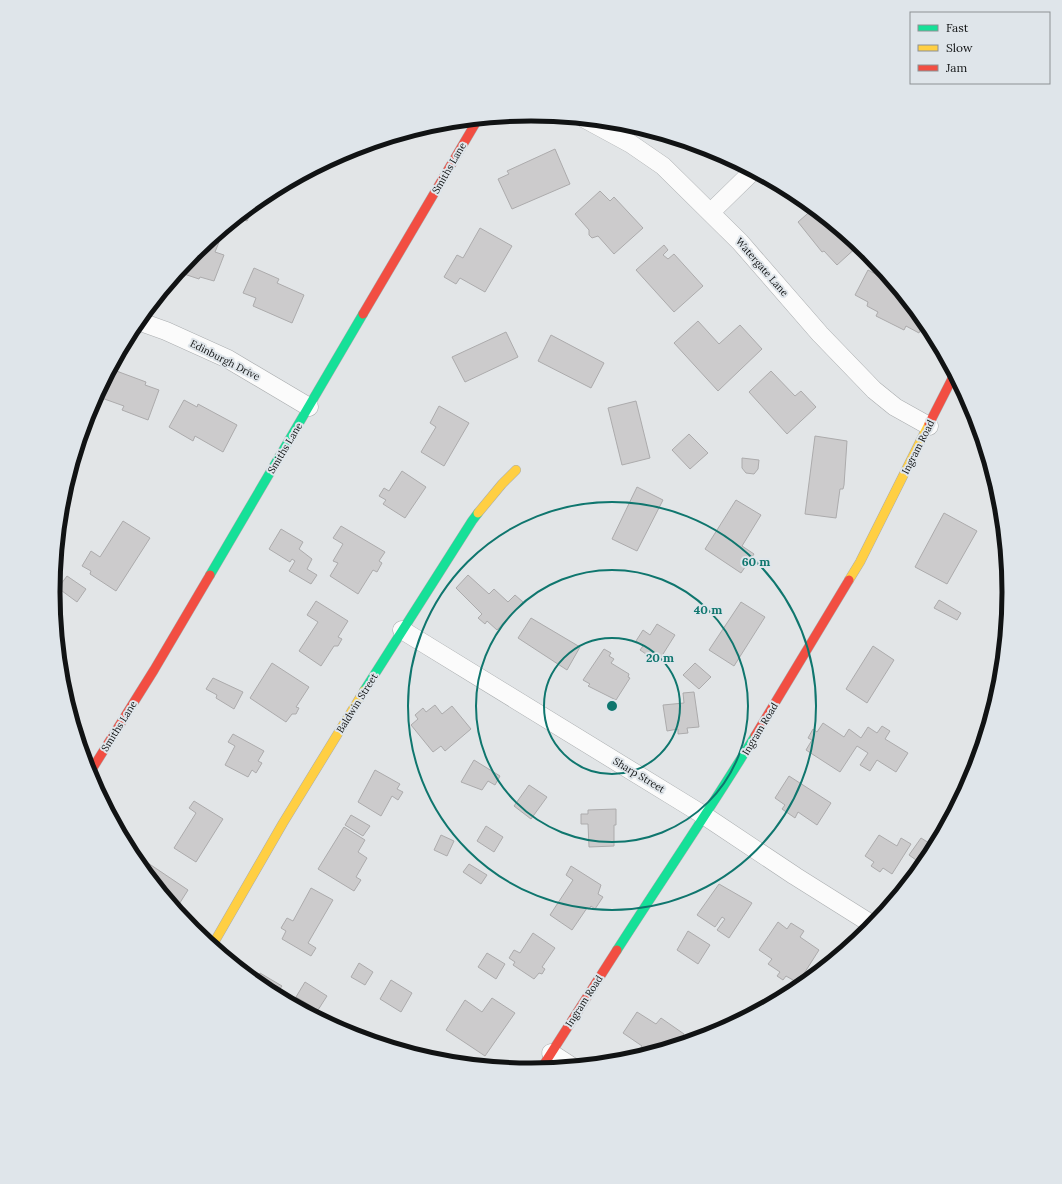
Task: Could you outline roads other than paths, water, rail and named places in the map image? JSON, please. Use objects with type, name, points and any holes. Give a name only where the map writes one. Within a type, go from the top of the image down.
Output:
[{"type":"street","name":"Smiths Lane","points":[[94,766],[154,670],[475,125]]},
{"type":"street","name":"Watergate Lane","points":[[598,126],[631,144],[663,166],[740,242],[820,334],[874,390],[895,407],[929,426]]},
{"type":"street","points":[[711,212],[749,175]]},
{"type":"street","name":"Edinburgh Drive","points":[[144,323],[166,331],[228,359],[309,407]]},
{"type":"street","name":"Ingram Road","points":[[545,1063],[679,853],[722,790],[801,662],[860,562],[951,381]]},
{"type":"street","name":"Baldwin Street","points":[[215,941],[283,823],[402,630],[472,521],[502,484],[516,470]]},
{"type":"street","name":"Sharp Street","points":[[402,630],[705,816],[794,876],[867,921]]},
{"type":"street","points":[[551,1053],[564,1062]]}]
